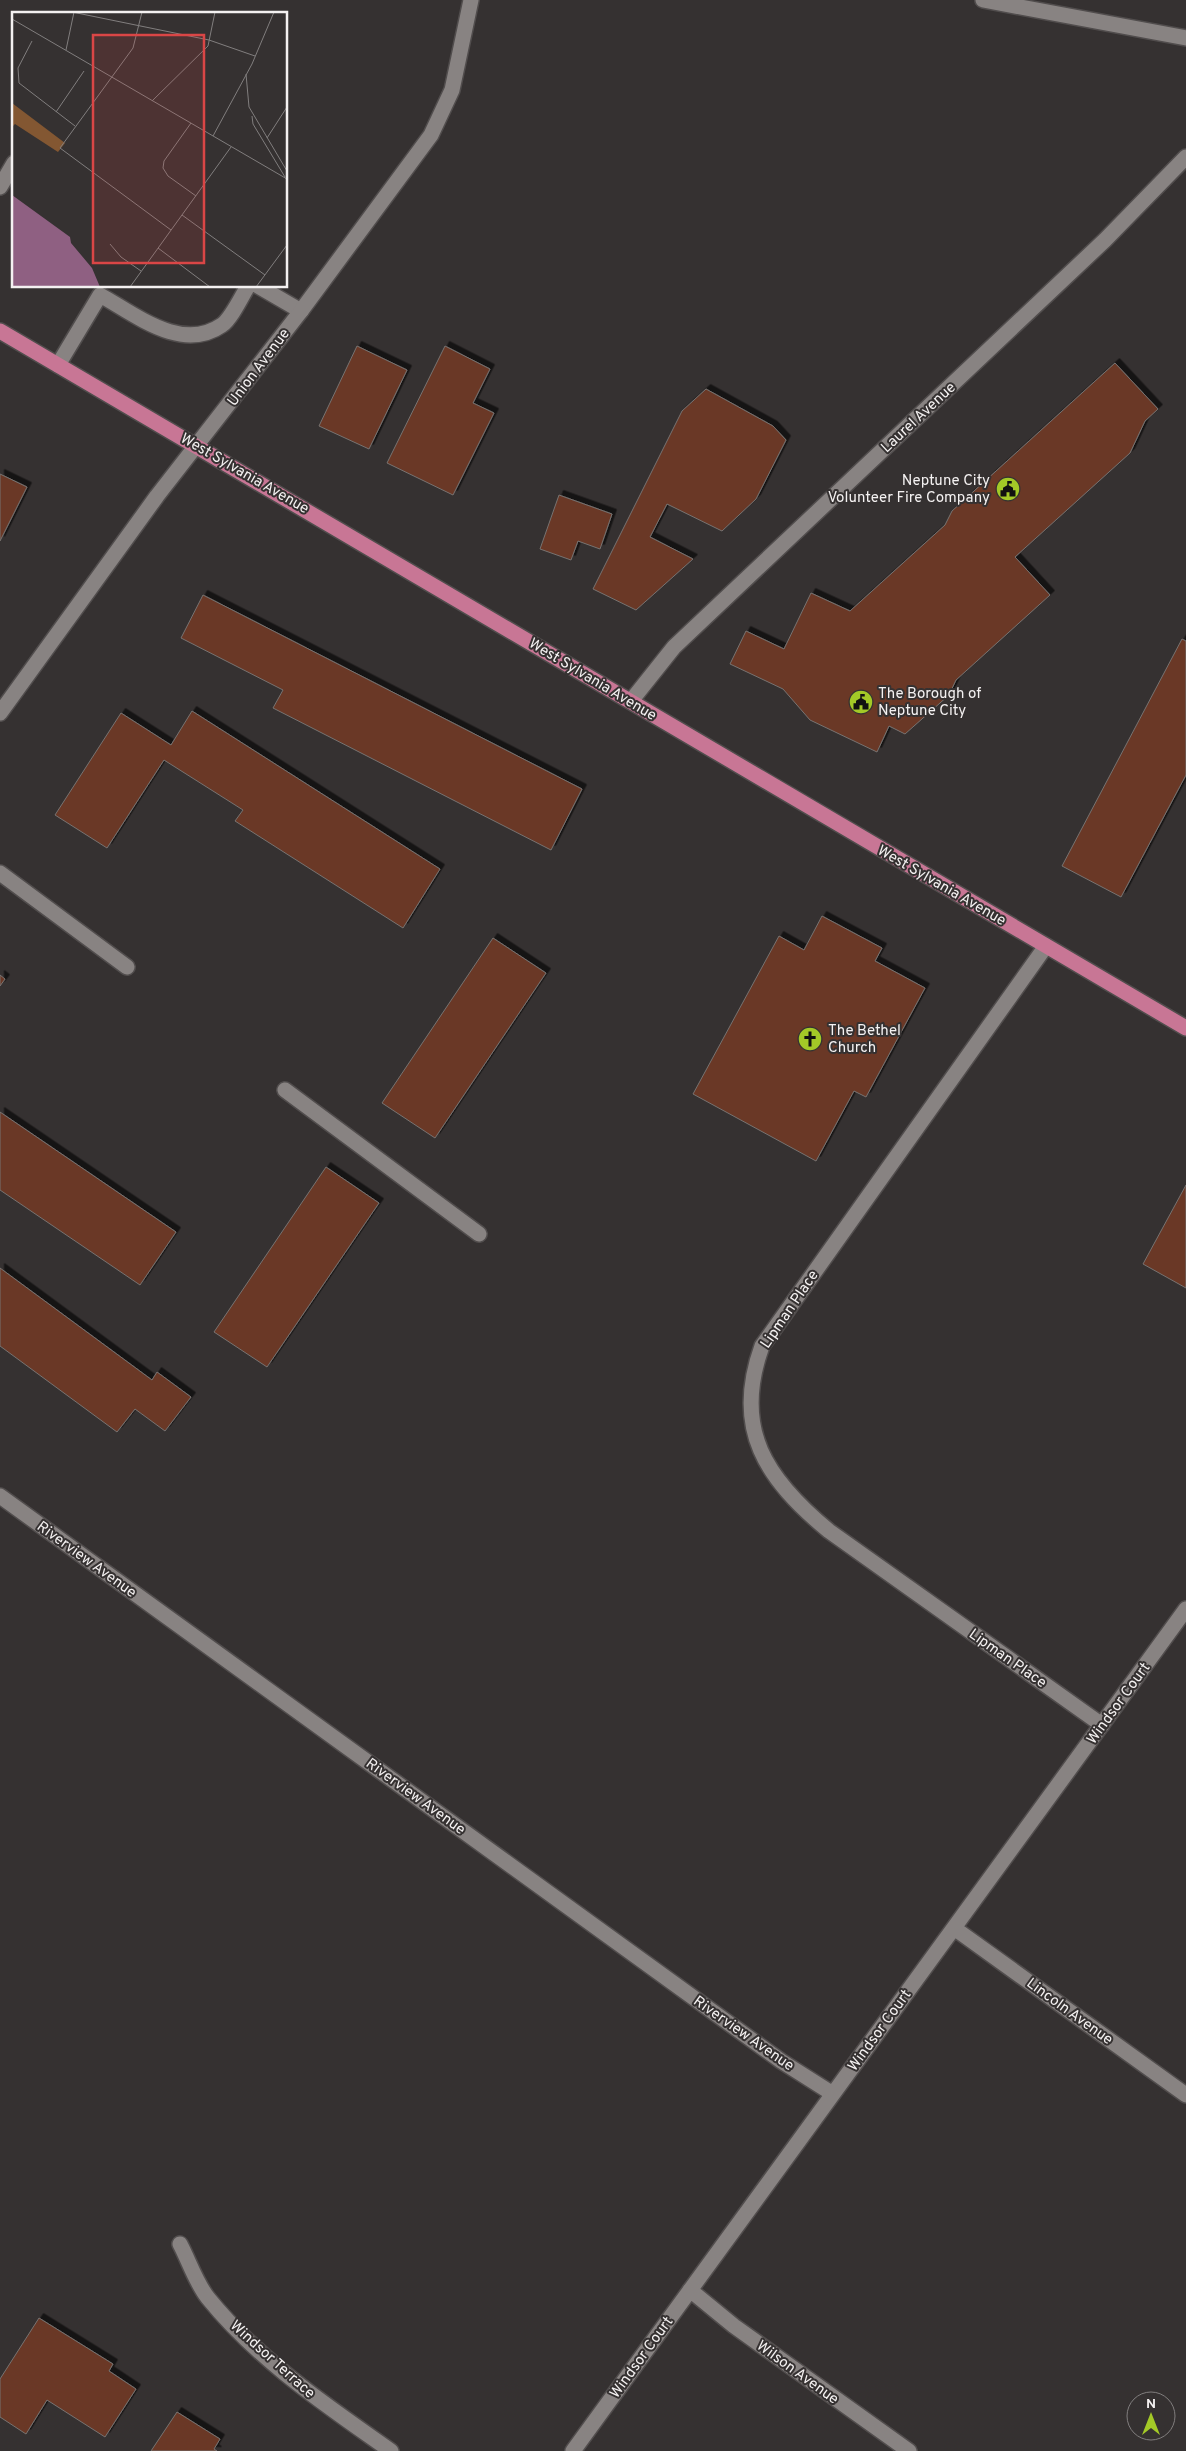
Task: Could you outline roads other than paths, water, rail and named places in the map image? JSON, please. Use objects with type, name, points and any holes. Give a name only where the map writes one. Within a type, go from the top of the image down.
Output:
[{"type":"main road","name":"West Sylvania Avenue","points":[[0,331],[1186,1028]]},
{"type":"street","name":"Union Avenue","points":[[0,713],[157,496],[198,446],[301,311],[431,134],[452,90],[471,0]]},
{"type":"street","points":[[983,0],[1186,38]]},
{"type":"street","name":"Laurel Avenue","points":[[632,701],[674,647],[1105,240],[1186,157]]},
{"type":"street","points":[[0,187],[12,166]]},
{"type":"street","points":[[58,365],[100,295],[170,333],[200,336],[224,324],[247,288]]},
{"type":"street","points":[[261,288],[301,311]]},
{"type":"street","points":[[0,873],[127,967]]},
{"type":"street","name":"Lipman Place","points":[[1046,946],[762,1346],[752,1382],[753,1427],[760,1454],[783,1489],[803,1509],[829,1531],[1102,1725]]},
{"type":"street","points":[[285,1090],[479,1234]]},
{"type":"street","name":"Riverview Avenue","points":[[0,1496],[781,2061],[833,2094]]},
{"type":"street","name":"Windsor Court","points":[[573,2451],[1186,1609]]},
{"type":"street","name":"Lincoln Avenue","points":[[954,1928],[1186,2095]]},
{"type":"street","name":"Windsor Terrace","points":[[180,2244],[207,2296],[251,2344],[297,2385],[391,2451]]},
{"type":"street","name":"Wilson Avenue","points":[[690,2290],[734,2326],[909,2451]]},
{"type":"place","name":"Neptune City Volunteer Fire Company","points":[[1008,489]]},
{"type":"place","name":"The Borough of Neptune City","points":[[861,702]]},
{"type":"place","name":"The Bethel Church","points":[[810,1039]]}]
